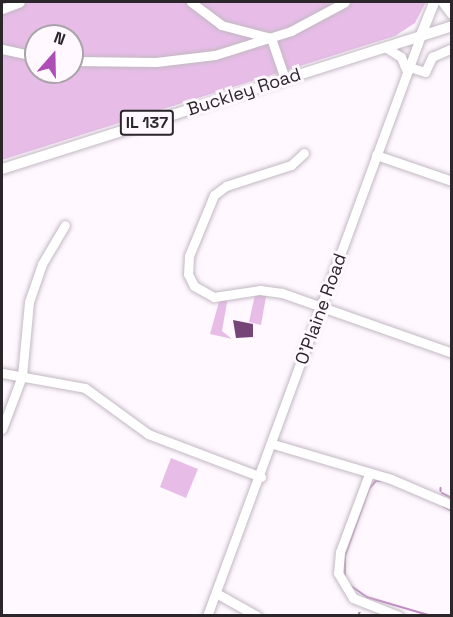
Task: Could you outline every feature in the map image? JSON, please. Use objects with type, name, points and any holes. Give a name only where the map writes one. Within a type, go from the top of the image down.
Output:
[{"type":"main road","name":"O'Plaine Road","points":[[421,35],[434,2]]},
{"type":"main road","points":[[443,2],[452,14]]},
{"type":"main road","name":"Buckley Road","points":[[2,167],[452,26]]},
{"type":"street","points":[[2,9],[20,2]]},
{"type":"street","points":[[191,2],[221,25],[271,38]]},
{"type":"street","points":[[84,61],[187,60],[271,38],[344,2]]},
{"type":"street","name":"O'Plaine Road","points":[[207,615],[261,477],[421,35]]},
{"type":"street","points":[[271,38],[285,79]]},
{"type":"street","points":[[385,47],[400,57],[408,69],[425,72],[432,57],[452,48]]},
{"type":"street","points":[[2,49],[24,54]]},
{"type":"street","points":[[304,153],[291,165],[226,186],[214,195],[189,256],[188,274],[198,290],[214,297],[267,291],[321,307],[452,353]]},
{"type":"street","points":[[376,155],[452,182]]},
{"type":"street","points":[[2,429],[22,376],[29,302],[42,264],[65,225]]},
{"type":"street","points":[[2,373],[85,388],[148,434],[261,477]]},
{"type":"street","points":[[273,444],[404,483],[452,505]]},
{"type":"street","points":[[369,474],[340,552],[338,573],[346,592],[363,604],[399,615]]},
{"type":"street","points":[[216,593],[255,615]]},
{"type":"path","points":[[358,615],[363,604]]},
{"type":"path","points":[[49,615],[70,615]]},
{"type":"shaded area","points":[[2,2],[426,2],[415,23],[395,36],[2,160]]},
{"type":"shaded area","points":[[256,290],[267,291],[261,325],[249,322]]},
{"type":"shaded area","points":[[228,297],[222,331],[232,339],[210,334],[220,298]]},
{"type":"shaded area","points":[[171,458],[198,469],[186,498],[160,487]]},
{"type":"building","points":[[233,320],[253,324],[253,337],[236,338]]},
{"type":"waterway","points":[[345,576],[345,556],[369,489],[376,481],[383,481]]},
{"type":"waterway","points":[[442,493],[452,498]]},
{"type":"waterway","points":[[443,506],[452,511]]},
{"type":"waterway","points":[[350,585],[367,597],[432,616]]}]
